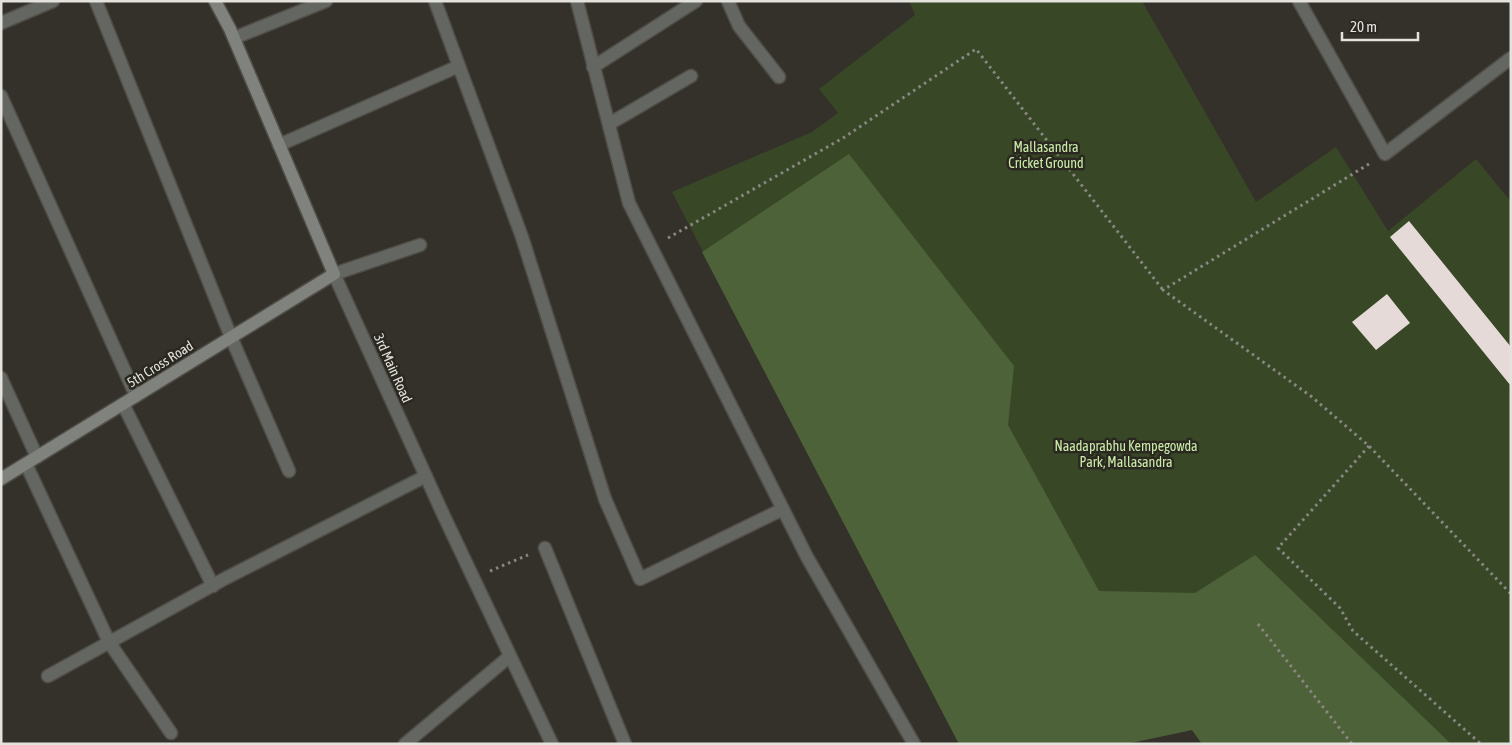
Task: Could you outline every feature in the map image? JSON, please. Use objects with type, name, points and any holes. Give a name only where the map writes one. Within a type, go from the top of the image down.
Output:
[{"type":"street","points":[[1,23],[53,1]]},
{"type":"street","points":[[96,1],[231,337],[289,471]]},
{"type":"street","name":"3rd Main Road","points":[[215,1],[234,38],[334,274],[473,579],[552,744]]},
{"type":"street","points":[[234,38],[326,1]]},
{"type":"street","points":[[435,1],[522,237],[605,498],[640,579],[783,509]]},
{"type":"street","points":[[577,1],[629,203],[839,616],[914,744]]},
{"type":"street","points":[[593,67],[696,1]]},
{"type":"street","points":[[728,1],[739,26],[779,77]]},
{"type":"street","points":[[1299,1],[1385,154],[1511,58]]},
{"type":"street","points":[[279,145],[459,66]]},
{"type":"street","points":[[609,124],[691,76]]},
{"type":"street","points":[[1,96],[136,396]]},
{"type":"street","points":[[334,274],[420,245]]},
{"type":"street","name":"5th Cross Road","points":[[1,479],[334,274]]},
{"type":"street","points":[[1,378],[32,460],[109,642],[171,733]]},
{"type":"street","points":[[123,404],[213,586]]},
{"type":"street","points":[[48,676],[213,586],[426,476]]},
{"type":"street","points":[[545,548],[625,744]]},
{"type":"street","points":[[407,743],[510,656]]},
{"type":"path","points":[[652,248],[843,138],[976,49],[1163,290],[1312,397],[1369,446],[1511,594]]},
{"type":"path","points":[[1163,290],[1385,154]]},
{"type":"path","points":[[1369,446],[1278,548],[1340,608],[1352,631],[1480,744]]},
{"type":"path","points":[[473,579],[545,548]]},
{"type":"path","points":[[1258,624],[1352,744]]},
{"type":"green space","name":"Naadaprabhu Kempegowda Park, Mallasandra","points":[[909,1],[1142,1],[1256,202],[1336,147],[1388,231],[1476,159],[1511,202],[1511,744],[1202,744],[1192,730],[1126,744],[959,744],[672,192],[812,132],[838,113],[819,89],[915,15]]},
{"type":"green space","points":[[849,154],[1014,366],[1008,425],[1099,591],[1195,593],[1255,555],[1451,744],[1202,744],[1192,730],[1126,744],[959,744],[702,252]]},
{"type":"building","points":[[1409,221],[1511,347],[1511,386],[1390,237]]},
{"type":"building","points":[[1387,294],[1410,323],[1376,350],[1352,322]]},
{"type":"park label","name":"Mallasandra Cricket Ground","points":[[1046,156]]}]
